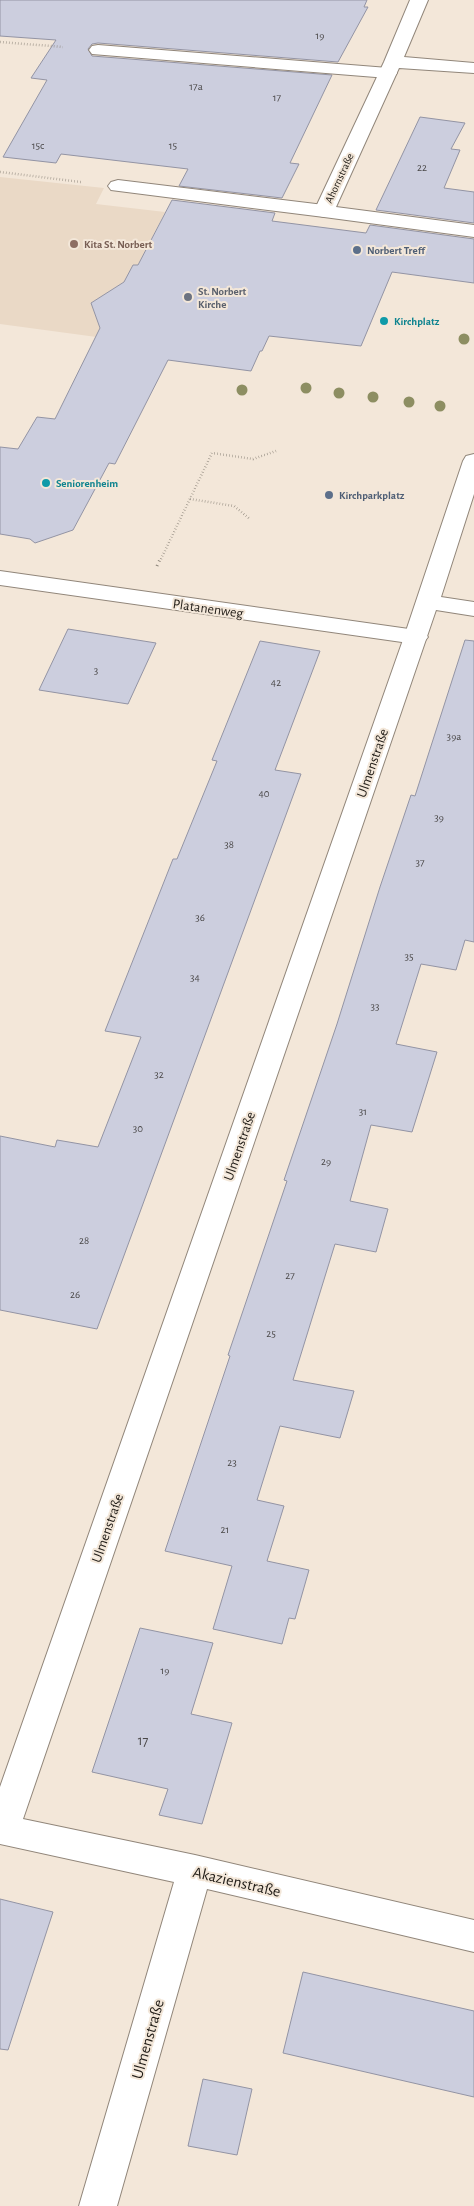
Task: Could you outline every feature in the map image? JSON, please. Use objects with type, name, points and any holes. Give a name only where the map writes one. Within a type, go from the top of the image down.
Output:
[{"type":"street","name":"Ahornstraße","points":[[419,0],[324,211],[474,231]]},
{"type":"street","points":[[98,50],[390,68],[474,68]]},
{"type":"street","points":[[118,186],[324,211]]},
{"type":"street","name":"Ulmenstraße","points":[[1,1830],[416,637],[474,461]]},
{"type":"street","name":"Platanenweg","points":[[0,578],[416,637]]},
{"type":"street","points":[[428,602],[474,609]]},
{"type":"street","name":"Akazienstraße","points":[[1,1830],[195,1871],[474,1936]]},
{"type":"street","name":"Ulmenstraße","points":[[98,2206],[195,1871]]},
{"type":"path","points":[[0,42],[98,50]]},
{"type":"path","points":[[0,172],[118,186]]},
{"type":"path","points":[[142,598],[212,453],[253,459],[276,452]]},
{"type":"path","points":[[190,499],[234,506],[250,519]]},
{"type":"shaded area","name":"Kita St. Norbert","points":[[0,177],[104,188],[96,204],[165,212],[138,265],[132,266],[139,272],[91,303],[104,338],[0,324]]},
{"type":"building","points":[[0,0],[367,0],[364,7],[368,7],[338,62],[98,43],[92,44],[88,49],[92,56],[332,75],[290,163],[299,164],[282,198],[179,186],[188,169],[61,154],[56,163],[3,157],[47,80],[31,78],[56,40],[0,36]]},
{"type":"building","points":[[420,117],[465,123],[451,149],[460,150],[444,188],[474,192],[474,223],[376,210]]},
{"type":"building","points":[[172,200],[275,213],[272,221],[366,233],[370,225],[474,239],[474,283],[392,272],[361,346],[269,336],[251,371],[168,360],[115,464],[109,463],[73,530],[35,543],[30,539],[0,534],[0,447],[18,449],[37,417],[55,419],[100,328],[91,303],[124,282],[133,265],[138,265]]},
{"type":"building","points":[[68,629],[156,643],[128,704],[39,690]]},
{"type":"building","points":[[465,640],[474,641],[474,942],[465,940],[456,970],[421,964],[396,1044],[437,1052],[412,1132],[371,1125],[350,1201],[388,1209],[376,1252],[335,1244],[293,1380],[354,1391],[340,1438],[280,1426],[257,1500],[284,1506],[267,1561],[309,1570],[295,1619],[289,1618],[282,1644],[213,1629],[232,1566],[165,1551],[230,1356],[228,1355],[287,1181],[284,1180],[337,1024],[380,887],[411,795],[415,796]]},
{"type":"building","points":[[260,641],[320,651],[275,770],[301,774],[97,1329],[0,1310],[0,1136],[55,1147],[57,1140],[98,1147],[141,1037],[105,1031],[173,859],[177,859],[217,761],[212,760]]},
{"type":"building","points":[[140,1628],[213,1643],[191,1714],[232,1723],[202,1824],[159,1815],[168,1789],[92,1772]]},
{"type":"building","points":[[0,1899],[53,1912],[8,2050],[0,2049]]},
{"type":"building","points":[[303,1972],[474,2011],[474,2097],[283,2053]]},
{"type":"building","points":[[203,2079],[252,2089],[237,2155],[188,2146]]},
{"type":"place","name":"Kita St. Norbert","points":[[74,244]]},
{"type":"place","name":"Norbert Treff","points":[[357,250]]},
{"type":"place","name":"St. Norbert Kirche","points":[[188,297]]},
{"type":"place","name":"Kirchplatz","points":[[384,321]]},
{"type":"place","name":"Seniorenheim","points":[[46,483]]},
{"type":"place","name":"Kirchparkplatz","points":[[329,495]]}]
